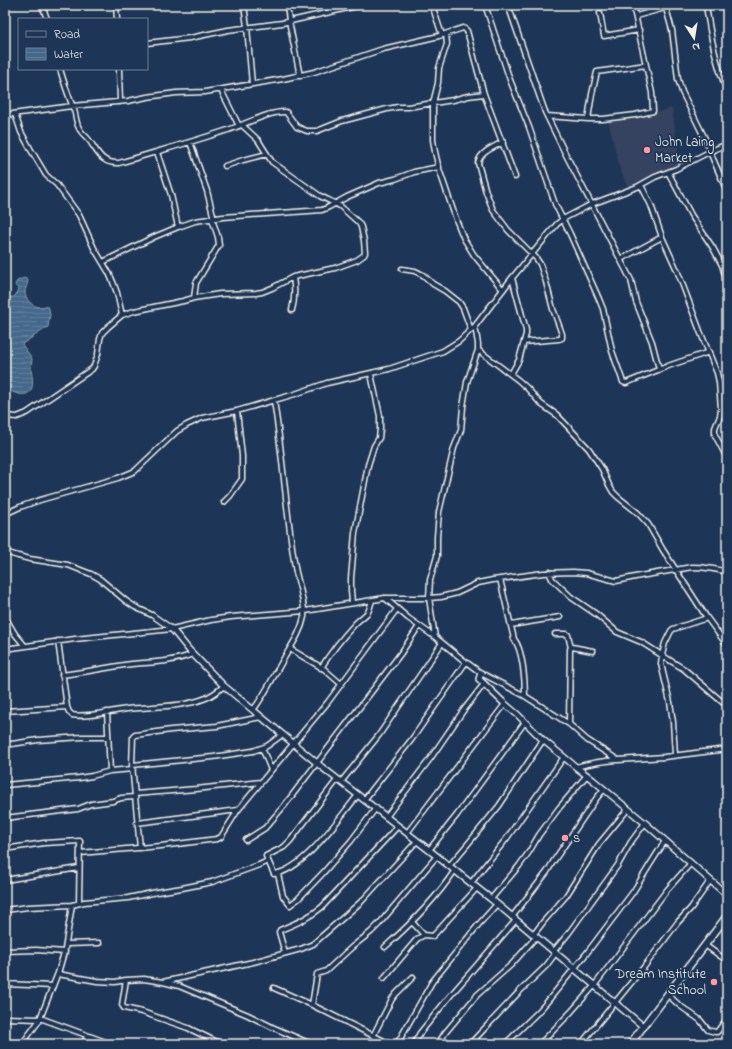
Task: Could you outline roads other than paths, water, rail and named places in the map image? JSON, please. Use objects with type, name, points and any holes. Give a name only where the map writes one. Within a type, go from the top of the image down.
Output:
[{"type":"main road","points":[[630,1044],[727,916]]},
{"type":"street","points":[[42,5],[47,18]]},
{"type":"street","points":[[116,5],[117,18]]},
{"type":"street","points":[[244,5],[252,84]]},
{"type":"street","points":[[288,5],[300,76]]},
{"type":"street","points":[[148,43],[190,38],[290,21],[362,5]]},
{"type":"street","points":[[432,5],[442,35]]},
{"type":"street","points":[[485,5],[510,80],[529,127],[555,204],[599,299],[603,310],[613,356],[623,382],[626,383],[659,369],[709,352]]},
{"type":"street","points":[[508,5],[524,47],[538,93],[548,116],[565,153],[631,280],[636,302],[652,342],[659,369]]},
{"type":"street","points":[[548,116],[603,119],[653,112],[653,98],[633,5]]},
{"type":"street","points":[[636,16],[676,5]]},
{"type":"street","points":[[706,5],[718,67],[727,91]]},
{"type":"street","points":[[666,8],[672,30],[678,79],[682,92],[727,191]]},
{"type":"street","points":[[600,13],[604,36],[639,30]]},
{"type":"street","points":[[5,115],[72,106],[120,102],[176,93],[221,90],[300,76],[368,53],[446,34],[462,28],[467,31],[484,94],[515,177]]},
{"type":"street","points":[[446,34],[447,44],[439,68],[438,83],[433,103],[433,140],[439,167],[464,239],[480,263],[503,290]]},
{"type":"street","points":[[588,119],[597,72],[646,65]]},
{"type":"street","points":[[60,70],[79,128],[89,139],[97,153],[110,163],[119,163],[190,142],[241,126],[278,112],[286,112],[297,127],[306,131],[317,131],[342,121],[387,109],[398,107],[404,108],[484,94]]},
{"type":"street","points":[[118,70],[120,102]]},
{"type":"street","points":[[5,416],[17,418],[27,413],[92,369],[98,354],[102,333],[122,315],[194,298],[220,294],[262,292],[293,277],[335,268],[357,260],[364,255],[365,253],[360,225],[340,206],[320,196],[272,162],[258,140],[241,126],[221,90]]},
{"type":"street","points":[[15,114],[20,132],[46,175],[57,185],[79,215],[94,248],[113,282],[122,315]]},
{"type":"street","points":[[190,142],[207,191],[219,244],[196,283],[194,298]]},
{"type":"street","points":[[503,142],[479,158],[478,163],[486,192],[493,210],[508,230],[540,264],[562,334],[562,338],[559,339],[524,342]]},
{"type":"street","points":[[5,514],[40,500],[127,475],[135,471],[186,425],[202,418],[237,411],[274,401],[327,383],[371,374],[420,360],[443,351],[456,343],[473,328],[512,278],[563,219],[592,204],[641,185],[654,177],[668,172],[727,144]]},
{"type":"street","points":[[157,152],[178,227]]},
{"type":"street","points":[[225,166],[267,154]]},
{"type":"street","points":[[103,262],[154,237],[195,222],[213,219],[322,210],[347,196],[379,183],[414,172],[439,167]]},
{"type":"street","points":[[668,172],[683,201],[713,248],[722,265],[727,281]]},
{"type":"street","points":[[641,185],[677,270],[718,377],[721,402],[720,416],[715,428],[715,435],[727,458]]},
{"type":"street","points":[[621,259],[662,237]]},
{"type":"street","points":[[402,269],[415,271],[423,275],[433,284],[445,290],[459,302],[473,328],[478,344],[478,350],[466,386],[461,430],[454,448],[440,512],[437,537],[437,556],[430,580],[429,598],[435,637]]},
{"type":"street","points":[[292,310],[294,302],[293,277]]},
{"type":"street","points":[[511,374],[519,360],[526,330],[512,278]]},
{"type":"street","points":[[478,350],[528,388],[541,404],[557,415],[589,448],[602,469],[613,492],[638,513],[648,524],[707,618],[727,645]]},
{"type":"street","points":[[352,603],[350,590],[359,512],[368,465],[374,446],[379,438],[380,429],[380,416],[371,374]]},
{"type":"street","points":[[253,710],[261,700],[299,633],[305,611],[294,565],[274,401]]},
{"type":"street","points":[[224,502],[242,479],[242,456],[237,411]]},
{"type":"street","points":[[5,552],[30,559],[68,565],[84,571],[100,579],[135,607],[152,615],[164,623],[172,629],[193,654],[224,686],[282,735],[491,899],[644,1027]]},
{"type":"street","points":[[5,649],[104,635],[172,629],[231,617],[305,611],[385,598],[441,597],[478,583],[549,572],[573,572],[616,581],[699,567],[727,572]]},
{"type":"street","points":[[549,572],[552,578],[571,596],[596,614],[617,632],[642,642],[684,669],[727,706]]},
{"type":"street","points":[[500,579],[514,639],[520,652],[525,696]]},
{"type":"street","points":[[385,598],[397,610],[435,637],[466,662],[525,696],[569,724],[587,740],[618,760]]},
{"type":"street","points":[[321,668],[340,640],[359,619],[367,613],[372,600]]},
{"type":"street","points":[[80,853],[140,848],[217,839],[221,837],[238,810],[341,684],[397,610]]},
{"type":"street","points":[[5,617],[15,634],[25,646]]},
{"type":"street","points":[[511,625],[560,617]]},
{"type":"street","points":[[675,755],[673,722],[661,664],[662,655],[665,643],[673,629],[707,618]]},
{"type":"street","points":[[246,840],[262,831],[268,825],[401,654],[418,626]]},
{"type":"street","points":[[555,634],[567,634],[571,648],[569,665],[569,724]]},
{"type":"street","points":[[58,641],[67,706],[70,714],[74,716],[128,709],[187,704],[206,698],[224,686]]},
{"type":"street","points":[[358,795],[309,853],[287,870],[274,874],[266,856],[284,847],[290,841],[379,735],[442,643]]},
{"type":"street","points":[[571,648],[593,651]]},
{"type":"street","points":[[290,649],[321,668],[341,684]]},
{"type":"street","points":[[62,675],[129,665],[172,661],[193,654]]},
{"type":"street","points":[[364,800],[412,739],[466,662]]},
{"type":"street","points":[[481,672],[479,679],[543,740],[645,823],[727,895]]},
{"type":"street","points":[[386,817],[484,684]]},
{"type":"street","points":[[408,833],[505,704]]},
{"type":"street","points":[[5,711],[67,706]]},
{"type":"street","points":[[107,712],[110,771]]},
{"type":"street","points":[[140,848],[132,767],[134,735],[217,726],[261,717]]},
{"type":"street","points":[[429,850],[457,815],[525,722]]},
{"type":"street","points":[[5,785],[79,778],[132,767],[248,752],[267,746],[282,735]]},
{"type":"street","points":[[5,745],[25,741],[82,737],[108,737]]},
{"type":"street","points":[[450,866],[499,806],[543,740]]},
{"type":"street","points":[[262,748],[271,770]]},
{"type":"street","points":[[576,767],[595,762],[727,749]]},
{"type":"street","points":[[471,883],[507,838],[564,757]]},
{"type":"street","points":[[491,899],[524,860],[539,835],[586,775]]},
{"type":"street","points":[[5,818],[78,809],[91,804],[135,796],[261,782]]},
{"type":"street","points":[[414,1044],[420,1033],[514,919],[604,789]]},
{"type":"street","points":[[278,874],[283,896],[290,905],[298,899],[332,863],[376,808]]},
{"type":"street","points":[[438,1044],[445,1033],[477,996],[512,964],[544,921],[566,896],[599,844],[628,809]]},
{"type":"street","points":[[137,823],[238,810]]},
{"type":"street","points":[[470,1044],[546,966],[618,865],[631,842],[645,823]]},
{"type":"street","points":[[285,953],[279,932],[280,930],[302,921],[322,907],[398,826]]},
{"type":"street","points":[[5,849],[44,843],[79,840],[79,903]]},
{"type":"street","points":[[162,982],[253,962],[308,947],[362,901],[417,841]]},
{"type":"street","points":[[505,1044],[542,1007],[574,969],[633,892],[666,841]]},
{"type":"street","points":[[312,1005],[317,974],[326,971],[352,946],[371,932],[437,856]]},
{"type":"street","points":[[5,910],[28,907],[72,905],[100,900],[128,898],[206,883],[268,861]]},
{"type":"street","points":[[540,1044],[594,986],[667,890],[691,863]]},
{"type":"street","points":[[5,880],[79,868]]},
{"type":"street","points":[[385,947],[412,922],[441,890],[455,870]]},
{"type":"street","points":[[580,1044],[615,1003],[678,922],[691,908],[710,881]]},
{"type":"street","points":[[412,922],[424,935],[435,935],[477,888]]},
{"type":"street","points":[[397,1044],[432,982],[496,904]]},
{"type":"street","points":[[22,1044],[40,1018],[58,974],[66,944],[72,905]]},
{"type":"street","points":[[384,978],[418,939],[424,935]]},
{"type":"street","points":[[66,944],[100,943]]},
{"type":"street","points":[[705,945],[727,961]]},
{"type":"street","points":[[5,951],[36,950],[64,952]]},
{"type":"street","points":[[5,968],[8,973],[6,984],[53,986]]},
{"type":"street","points":[[58,974],[97,981],[115,982],[144,979],[179,986],[226,1005],[311,1044]]},
{"type":"street","points":[[373,1036],[392,999],[405,984],[414,977]]},
{"type":"street","points":[[126,980],[122,1005],[124,1008],[142,1012],[188,1028],[221,1044]]},
{"type":"street","points":[[274,988],[312,1005],[390,1044]]},
{"type":"street","points":[[668,995],[700,1020],[708,1030],[717,1032],[727,1019]]},
{"type":"street","points":[[5,1018],[40,1018],[110,1044]]},
{"type":"street","points":[[84,1044],[87,1036]]},
{"type":"water","points":[[24,278],[28,280],[25,293],[28,300],[36,306],[46,306],[49,308],[50,315],[48,327],[22,344],[32,359],[32,387],[26,394],[18,394],[5,390],[5,298],[14,297],[19,290],[15,285],[17,281]]},
{"type":"place","name":"John Laing Market","points":[[647,150]]},
{"type":"place","name":"s","points":[[565,838]]},
{"type":"place","name":"Dream Institute School","points":[[714,982]]}]
